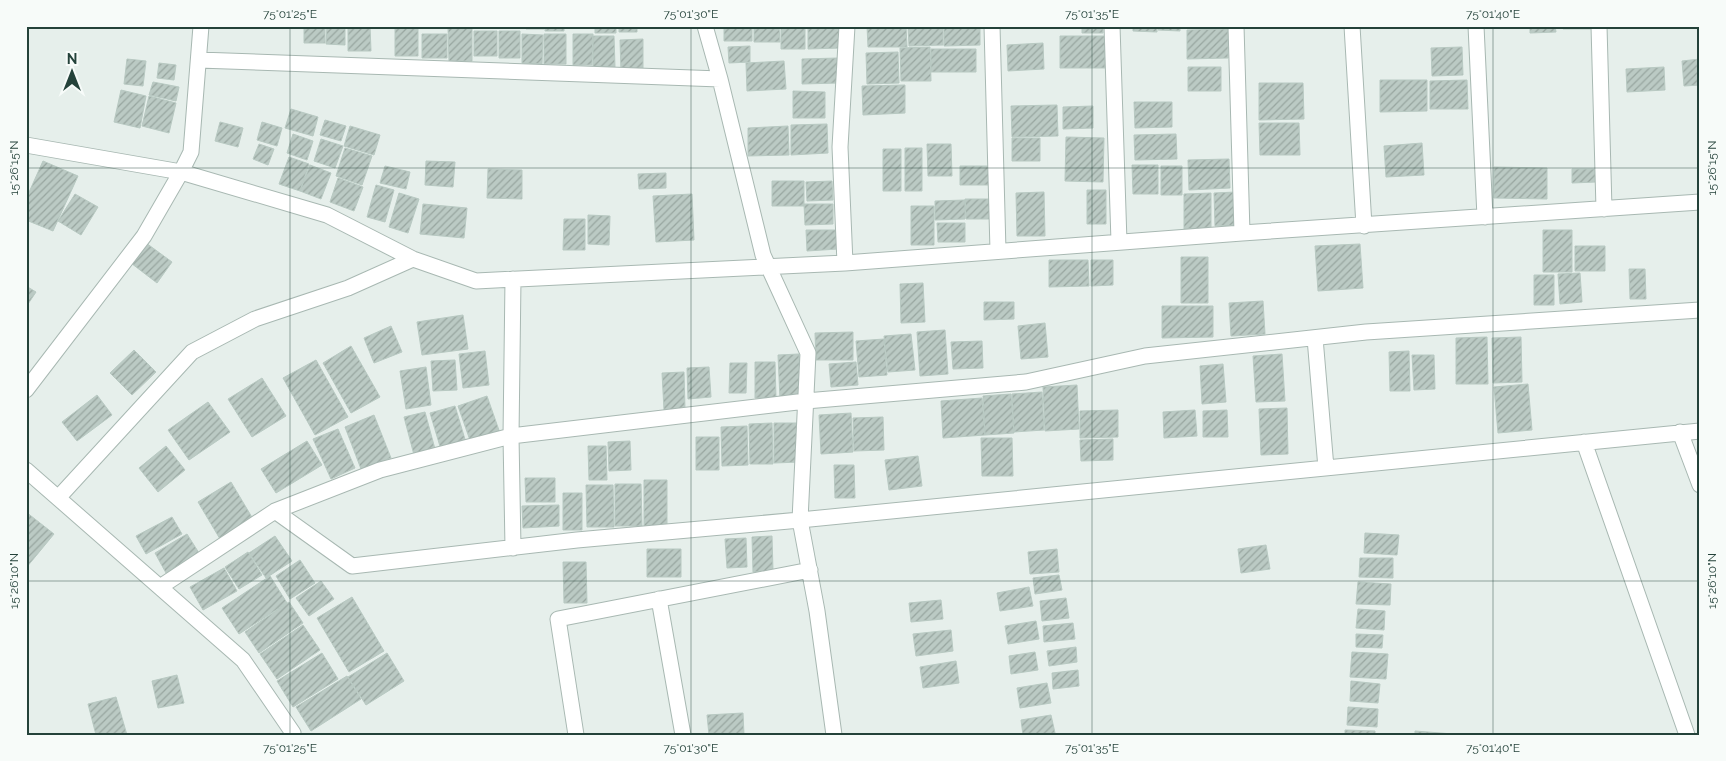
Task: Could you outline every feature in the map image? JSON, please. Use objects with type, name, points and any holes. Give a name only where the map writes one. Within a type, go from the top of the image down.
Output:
[{"type":"street","points":[[26,390],[144,236],[191,152],[201,26]]},
{"type":"street","points":[[705,26],[720,79],[763,255],[808,353],[800,520],[817,611],[834,735]]},
{"type":"street","points":[[845,264],[840,147],[848,26]]},
{"type":"street","points":[[992,26],[998,251]]},
{"type":"street","points":[[1112,26],[1119,242]]},
{"type":"street","points":[[1236,26],[1242,233]]},
{"type":"street","points":[[1352,26],[1364,226]]},
{"type":"street","points":[[1476,26],[1485,217]]},
{"type":"street","points":[[1599,26],[1604,209]]},
{"type":"street","points":[[199,60],[720,79]]},
{"type":"street","points":[[26,145],[181,172],[327,215],[413,259],[476,281],[845,264],[1242,233],[1700,202]]},
{"type":"street","points":[[58,498],[192,352],[255,319],[348,288],[413,259]]},
{"type":"street","points":[[513,279],[511,436],[513,548]]},
{"type":"street","points":[[160,587],[275,511],[380,470],[511,436],[806,401],[1026,382],[1145,356],[1366,332],[1700,310]]},
{"type":"street","points":[[1315,338],[1326,468]]},
{"type":"street","points":[[275,511],[352,566],[577,540],[800,520],[1700,431]]},
{"type":"street","points":[[1680,432],[1700,485]]},
{"type":"street","points":[[1584,442],[1688,735]]},
{"type":"street","points":[[26,470],[243,660],[293,733]]},
{"type":"street","points":[[576,735],[558,619],[810,570]]},
{"type":"street","points":[[659,599],[683,735]]},
{"type":"building","points":[[304,26],[325,26],[325,43],[304,43]]},
{"type":"building","points":[[327,26],[345,26],[345,45],[326,44]]},
{"type":"building","points":[[370,26],[371,51],[348,51],[348,27]]},
{"type":"building","points":[[499,26],[522,26],[522,28],[499,28]]},
{"type":"building","points":[[526,26],[544,26],[544,29],[526,29]]},
{"type":"building","points":[[545,26],[564,26],[564,31],[545,31]]},
{"type":"building","points":[[595,26],[616,26],[616,33],[595,33]]},
{"type":"building","points":[[619,26],[637,26],[637,32],[619,32]]},
{"type":"building","points":[[724,26],[752,26],[752,41],[724,41]]},
{"type":"building","points":[[754,26],[779,26],[780,42],[754,42]]},
{"type":"building","points":[[781,26],[805,26],[805,49],[781,49]]},
{"type":"building","points":[[808,26],[841,26],[841,48],[808,49]]},
{"type":"building","points":[[867,26],[906,26],[907,47],[868,47]]},
{"type":"building","points":[[908,26],[943,26],[943,45],[909,46]]},
{"type":"building","points":[[944,26],[980,26],[980,45],[944,46]]},
{"type":"building","points":[[1082,26],[1103,26],[1103,33],[1082,33]]},
{"type":"building","points":[[1133,26],[1157,26],[1157,32],[1133,31]]},
{"type":"building","points":[[1159,26],[1180,26],[1180,31],[1158,30]]},
{"type":"building","points":[[1530,26],[1555,26],[1556,32],[1530,33]]},
{"type":"building","points":[[1563,26],[1592,26],[1592,29],[1563,29]]},
{"type":"building","points":[[472,27],[472,61],[449,61],[448,28]]},
{"type":"building","points":[[395,28],[418,28],[418,56],[395,56]]},
{"type":"building","points":[[1228,29],[1228,58],[1187,59],[1187,30]]},
{"type":"building","points":[[474,31],[497,31],[497,56],[474,56]]},
{"type":"building","points":[[499,31],[520,31],[520,58],[499,58]]},
{"type":"building","points":[[422,34],[447,34],[447,58],[422,58]]},
{"type":"building","points":[[522,34],[543,35],[542,64],[522,63]]},
{"type":"building","points":[[544,34],[566,34],[566,64],[544,64]]},
{"type":"building","points":[[573,34],[593,34],[592,65],[573,65]]},
{"type":"building","points":[[593,36],[614,36],[615,67],[593,67]]},
{"type":"building","points":[[1060,36],[1105,36],[1105,68],[1060,68]]},
{"type":"building","points":[[643,39],[643,72],[621,72],[620,40]]},
{"type":"building","points":[[1043,43],[1044,69],[1008,71],[1007,45]]},
{"type":"building","points":[[750,46],[750,62],[729,63],[728,47]]},
{"type":"building","points":[[930,47],[931,81],[901,81],[900,48]]},
{"type":"building","points":[[1462,47],[1463,75],[1432,76],[1431,48]]},
{"type":"building","points":[[931,49],[976,49],[976,72],[931,72]]},
{"type":"building","points":[[898,52],[899,83],[867,84],[866,53]]},
{"type":"building","points":[[838,58],[839,83],[802,84],[802,59]]},
{"type":"building","points":[[127,59],[146,61],[143,86],[124,84]]},
{"type":"building","points":[[1700,59],[1700,85],[1684,86],[1682,61]]},
{"type":"building","points":[[784,61],[786,89],[747,91],[746,63]]},
{"type":"building","points":[[159,63],[176,65],[174,80],[157,78]]},
{"type":"building","points":[[1188,67],[1221,67],[1221,91],[1188,91]]},
{"type":"building","points":[[1664,67],[1665,90],[1627,92],[1626,69]]},
{"type":"building","points":[[1380,80],[1427,80],[1427,111],[1380,112]]},
{"type":"building","points":[[1467,80],[1468,109],[1430,109],[1430,81]]},
{"type":"building","points":[[153,82],[179,87],[176,101],[149,95]]},
{"type":"building","points":[[1259,83],[1303,83],[1304,119],[1259,120]]},
{"type":"building","points":[[905,85],[905,113],[863,115],[862,86]]},
{"type":"building","points":[[121,90],[146,96],[140,128],[114,122]]},
{"type":"building","points":[[793,91],[825,92],[825,118],[793,118]]},
{"type":"building","points":[[149,96],[176,103],[169,133],[142,126]]},
{"type":"building","points":[[1134,102],[1172,102],[1172,127],[1135,128]]},
{"type":"building","points":[[1057,105],[1058,136],[1012,137],[1011,106]]},
{"type":"building","points":[[1093,106],[1093,128],[1063,129],[1063,107]]},
{"type":"building","points":[[291,109],[318,117],[313,136],[285,128]]},
{"type":"building","points":[[325,120],[346,126],[341,141],[320,135]]},
{"type":"building","points":[[220,122],[243,128],[238,147],[215,141]]},
{"type":"building","points":[[262,122],[282,128],[277,146],[257,140]]},
{"type":"building","points":[[1259,123],[1299,123],[1300,155],[1260,155]]},
{"type":"building","points":[[827,124],[828,153],[791,155],[791,125]]},
{"type":"building","points":[[350,126],[380,135],[374,155],[344,146]]},
{"type":"building","points":[[788,126],[789,155],[748,156],[748,128]]},
{"type":"building","points":[[293,134],[313,141],[307,160],[287,153]]},
{"type":"building","points":[[1176,134],[1177,159],[1135,160],[1134,135]]},
{"type":"building","points":[[1066,137],[1104,138],[1103,182],[1065,181]]},
{"type":"building","points":[[1012,138],[1040,138],[1040,161],[1012,161]]},
{"type":"building","points":[[321,139],[343,146],[335,168],[314,161]]},
{"type":"building","points":[[1422,143],[1424,175],[1386,177],[1384,146]]},
{"type":"building","points":[[259,144],[274,149],[268,165],[253,159]]},
{"type":"building","points":[[927,144],[951,144],[952,176],[928,176]]},
{"type":"building","points":[[345,148],[372,156],[362,185],[336,176]]},
{"type":"building","points":[[905,148],[922,148],[922,191],[905,191]]},
{"type":"building","points":[[883,149],[901,149],[901,191],[883,191]]},
{"type":"building","points":[[289,157],[309,164],[300,191],[279,184]]},
{"type":"building","points":[[1229,159],[1230,188],[1189,190],[1188,160]]},
{"type":"building","points":[[43,161],[78,176],[53,231],[26,220],[26,199]]},
{"type":"building","points":[[426,161],[455,162],[453,187],[425,185]]},
{"type":"building","points":[[310,165],[331,173],[321,199],[300,191]]},
{"type":"building","points":[[1132,165],[1158,165],[1158,194],[1133,194]]},
{"type":"building","points":[[385,166],[410,172],[406,189],[380,183]]},
{"type":"building","points":[[960,166],[989,166],[989,185],[960,185]]},
{"type":"building","points":[[1161,166],[1182,166],[1182,195],[1161,195]]},
{"type":"building","points":[[1494,167],[1547,168],[1547,199],[1494,198]]},
{"type":"building","points":[[488,169],[522,170],[522,199],[487,198]]},
{"type":"building","points":[[1572,169],[1596,169],[1596,182],[1572,183]]},
{"type":"building","points":[[666,173],[666,188],[639,189],[638,174]]},
{"type":"building","points":[[338,178],[363,187],[354,211],[330,202]]},
{"type":"building","points":[[772,181],[804,181],[804,206],[772,206]]},
{"type":"building","points":[[832,181],[833,200],[807,201],[806,182]]},
{"type":"building","points":[[376,185],[394,190],[385,222],[367,217]]},
{"type":"building","points":[[1087,190],[1106,190],[1106,224],[1087,224]]},
{"type":"building","points":[[1044,192],[1045,236],[1017,236],[1016,193]]},
{"type":"building","points":[[1236,192],[1238,225],[1215,226],[1214,193]]},
{"type":"building","points":[[399,193],[419,199],[408,233],[389,227]]},
{"type":"building","points":[[1211,193],[1211,228],[1184,229],[1184,194]]},
{"type":"building","points":[[75,194],[98,207],[81,235],[58,221]]},
{"type":"building","points":[[692,194],[694,240],[656,242],[653,196]]},
{"type":"building","points":[[965,199],[991,199],[991,219],[966,219]]},
{"type":"building","points":[[965,200],[965,219],[935,220],[935,201]]},
{"type":"building","points":[[423,204],[467,208],[464,238],[420,234]]},
{"type":"building","points":[[804,204],[833,204],[833,224],[805,225]]},
{"type":"building","points":[[911,206],[934,206],[934,245],[911,245]]},
{"type":"building","points":[[588,215],[610,216],[609,245],[588,244]]},
{"type":"building","points":[[564,219],[585,219],[585,250],[563,250]]},
{"type":"building","points":[[937,223],[965,223],[965,242],[938,242]]},
{"type":"building","points":[[806,230],[838,230],[838,249],[807,251]]},
{"type":"building","points":[[1543,230],[1572,230],[1572,272],[1543,272]]},
{"type":"building","points":[[142,240],[172,262],[157,283],[127,260]]},
{"type":"building","points":[[1360,244],[1363,288],[1318,291],[1315,246]]},
{"type":"building","points":[[1575,246],[1605,246],[1605,271],[1575,271]]},
{"type":"building","points":[[1181,257],[1208,257],[1208,303],[1181,303]]},
{"type":"building","points":[[1049,260],[1088,260],[1089,286],[1049,287]]},
{"type":"building","points":[[1091,260],[1113,260],[1113,285],[1091,286]]},
{"type":"building","points":[[1629,269],[1645,269],[1646,299],[1630,299]]},
{"type":"building","points":[[1580,273],[1582,302],[1560,304],[1558,274]]},
{"type":"building","points":[[1534,275],[1554,275],[1554,305],[1534,305]]},
{"type":"building","points":[[923,283],[925,322],[901,323],[900,284]]},
{"type":"building","points":[[26,286],[36,292],[26,307]]},
{"type":"building","points":[[1263,301],[1265,334],[1231,336],[1229,303]]},
{"type":"building","points":[[984,302],[1014,302],[1014,319],[984,320]]},
{"type":"building","points":[[1162,306],[1213,306],[1213,337],[1162,338]]},
{"type":"building","points":[[463,315],[468,349],[422,355],[417,322]]},
{"type":"building","points":[[1045,323],[1048,357],[1021,359],[1018,326]]},
{"type":"building","points":[[391,326],[402,352],[374,363],[364,338]]},
{"type":"building","points":[[945,330],[948,374],[920,376],[917,332]]},
{"type":"building","points":[[853,332],[853,360],[816,360],[815,333]]},
{"type":"building","points":[[911,334],[915,370],[888,372],[884,336]]},
{"type":"building","points":[[1487,337],[1488,384],[1456,384],[1456,338]]},
{"type":"building","points":[[1521,337],[1522,382],[1493,383],[1492,338]]},
{"type":"building","points":[[884,339],[887,375],[859,377],[856,341]]},
{"type":"building","points":[[982,341],[983,368],[953,369],[951,342]]},
{"type":"building","points":[[351,346],[380,397],[351,413],[323,363]]},
{"type":"building","points":[[134,350],[156,372],[132,395],[110,373]]},
{"type":"building","points":[[485,351],[489,385],[463,388],[459,354]]},
{"type":"building","points":[[1409,351],[1410,391],[1390,391],[1389,352]]},
{"type":"building","points":[[799,354],[800,399],[780,399],[778,355]]},
{"type":"building","points":[[1282,354],[1285,401],[1256,402],[1253,356]]},
{"type":"building","points":[[1412,355],[1434,355],[1435,389],[1414,390]]},
{"type":"building","points":[[316,360],[348,417],[315,435],[283,378]]},
{"type":"building","points":[[455,360],[457,390],[433,391],[431,361]]},
{"type":"building","points":[[755,362],[775,362],[776,398],[755,398]]},
{"type":"building","points":[[856,362],[858,385],[831,387],[829,364]]},
{"type":"building","points":[[730,363],[747,363],[746,393],[729,393]]},
{"type":"building","points":[[1223,364],[1226,402],[1202,404],[1200,366]]},
{"type":"building","points":[[426,367],[431,405],[406,409],[400,371]]},
{"type":"building","points":[[709,367],[711,397],[688,399],[687,368]]},
{"type":"building","points":[[684,372],[685,409],[664,410],[662,373]]},
{"type":"building","points":[[262,378],[286,416],[252,437],[228,399]]},
{"type":"building","points":[[1528,384],[1532,430],[1498,433],[1494,387]]},
{"type":"building","points":[[1077,385],[1079,429],[1045,431],[1043,387]]},
{"type":"building","points":[[1042,392],[1044,430],[1014,432],[1012,394]]},
{"type":"building","points":[[1011,394],[1014,433],[985,435],[983,396]]},
{"type":"building","points":[[97,395],[112,415],[77,441],[62,422]]},
{"type":"building","points":[[487,396],[501,436],[472,446],[458,406]]},
{"type":"building","points":[[982,398],[985,435],[943,438],[941,401]]},
{"type":"building","points":[[208,402],[230,432],[189,460],[168,430]]},
{"type":"building","points":[[455,406],[467,446],[442,453],[430,413]]},
{"type":"building","points":[[1287,408],[1288,454],[1261,455],[1259,409]]},
{"type":"building","points":[[1118,410],[1118,437],[1080,438],[1080,411]]},
{"type":"building","points":[[1195,410],[1197,436],[1164,438],[1163,412]]},
{"type":"building","points":[[1227,410],[1228,437],[1203,437],[1203,411]]},
{"type":"building","points":[[425,412],[435,449],[414,455],[404,417]]},
{"type":"building","points":[[851,413],[853,452],[821,454],[819,415]]},
{"type":"building","points":[[374,415],[391,458],[361,469],[345,427]]},
{"type":"building","points":[[883,417],[884,450],[854,451],[853,418]]},
{"type":"building","points":[[772,423],[773,464],[750,464],[749,424]]},
{"type":"building","points":[[774,423],[799,423],[800,462],[774,463]]},
{"type":"building","points":[[747,426],[748,465],[722,466],[721,427]]},
{"type":"building","points":[[338,429],[355,468],[331,479],[313,439]]},
{"type":"building","points":[[696,437],[719,437],[719,470],[696,470]]},
{"type":"building","points":[[981,438],[1012,438],[1013,476],[982,476]]},
{"type":"building","points":[[1113,439],[1113,460],[1081,461],[1080,440]]},
{"type":"building","points":[[307,441],[322,465],[276,493],[261,469]]},
{"type":"building","points":[[630,441],[631,470],[609,471],[608,442]]},
{"type":"building","points":[[166,446],[185,470],[158,492],[139,468]]},
{"type":"building","points":[[588,446],[606,446],[607,480],[589,480]]},
{"type":"building","points":[[918,456],[922,486],[889,490],[885,460]]},
{"type":"building","points":[[834,465],[854,465],[855,498],[835,498]]},
{"type":"building","points":[[525,478],[555,478],[555,502],[526,502]]},
{"type":"building","points":[[644,480],[667,480],[667,526],[644,526]]},
{"type":"building","points":[[231,482],[253,519],[220,539],[198,502]]},
{"type":"building","points":[[615,484],[641,484],[642,526],[615,526]]},
{"type":"building","points":[[586,485],[613,485],[614,527],[587,527]]},
{"type":"building","points":[[563,493],[582,493],[582,530],[563,530]]},
{"type":"building","points":[[559,505],[559,526],[523,528],[522,506]]},
{"type":"building","points":[[26,512],[54,534],[26,568]]},
{"type":"building","points":[[172,517],[182,534],[146,554],[136,536]]},
{"type":"building","points":[[1365,533],[1399,535],[1397,555],[1364,553]]},
{"type":"building","points":[[187,534],[199,553],[166,573],[155,553]]},
{"type":"building","points":[[275,536],[292,561],[266,578],[249,553]]},
{"type":"building","points":[[772,536],[773,571],[753,572],[752,537]]},
{"type":"building","points":[[746,538],[747,567],[727,568],[725,539]]},
{"type":"building","points":[[1266,545],[1270,569],[1241,573],[1238,549]]},
{"type":"building","points":[[647,549],[681,549],[681,577],[647,577]]},
{"type":"building","points":[[1057,549],[1059,572],[1030,574],[1028,552]]},
{"type":"building","points":[[248,552],[262,575],[239,589],[225,567]]},
{"type":"building","points":[[1360,558],[1393,558],[1393,578],[1359,577]]},
{"type":"building","points":[[300,560],[315,583],[290,599],[276,576]]},
{"type":"building","points":[[563,562],[586,562],[587,603],[564,603]]},
{"type":"building","points":[[224,568],[237,591],[203,610],[190,587]]},
{"type":"building","points":[[1059,575],[1062,590],[1035,594],[1033,578]]},
{"type":"building","points":[[270,576],[287,603],[239,634],[222,608]]},
{"type":"building","points":[[321,581],[334,599],[309,616],[296,598]]},
{"type":"building","points":[[1358,582],[1391,584],[1390,605],[1356,604]]},
{"type":"building","points":[[1029,587],[1033,606],[1000,611],[997,593]]},
{"type":"building","points":[[352,597],[384,651],[349,672],[317,618]]},
{"type":"building","points":[[1066,598],[1069,618],[1042,621],[1040,601]]},
{"type":"building","points":[[941,600],[943,619],[911,622],[909,603]]},
{"type":"building","points":[[289,602],[303,623],[259,653],[245,632]]},
{"type":"building","points":[[1358,609],[1385,611],[1384,630],[1356,628]]},
{"type":"building","points":[[1036,621],[1039,639],[1008,644],[1005,626]]},
{"type":"building","points":[[1073,623],[1075,639],[1044,642],[1043,626]]},
{"type":"building","points":[[303,625],[320,650],[277,679],[260,654]]},
{"type":"building","points":[[951,630],[953,651],[916,656],[913,634]]},
{"type":"building","points":[[1356,634],[1383,635],[1382,648],[1356,647]]},
{"type":"building","points":[[1076,647],[1077,662],[1049,666],[1047,651]]},
{"type":"building","points":[[1035,652],[1038,670],[1011,674],[1009,656]]},
{"type":"building","points":[[1352,652],[1388,654],[1386,679],[1350,677]]},
{"type":"building","points":[[322,653],[338,679],[293,707],[277,681]]},
{"type":"building","points":[[387,653],[404,681],[366,705],[348,677]]},
{"type":"building","points":[[956,661],[959,683],[923,688],[920,667]]},
{"type":"building","points":[[1078,670],[1079,686],[1053,689],[1052,673]]},
{"type":"building","points":[[177,675],[184,703],[158,708],[152,681]]},
{"type":"building","points":[[347,676],[361,699],[311,731],[296,707]]},
{"type":"building","points":[[1351,681],[1380,684],[1378,703],[1350,701]]},
{"type":"building","points":[[1047,683],[1051,703],[1020,708],[1017,688]]},
{"type":"building","points":[[116,697],[127,735],[96,735],[88,704]]},
{"type":"building","points":[[1348,707],[1378,709],[1377,727],[1347,725]]},
{"type":"building","points":[[743,713],[744,735],[709,735],[707,715]]},
{"type":"building","points":[[1051,715],[1055,733],[1023,735],[1021,720]]},
{"type":"building","points":[[1345,730],[1375,731],[1375,735],[1345,735]]},
{"type":"building","points":[[1415,731],[1453,734],[1453,735],[1415,735]]}]
